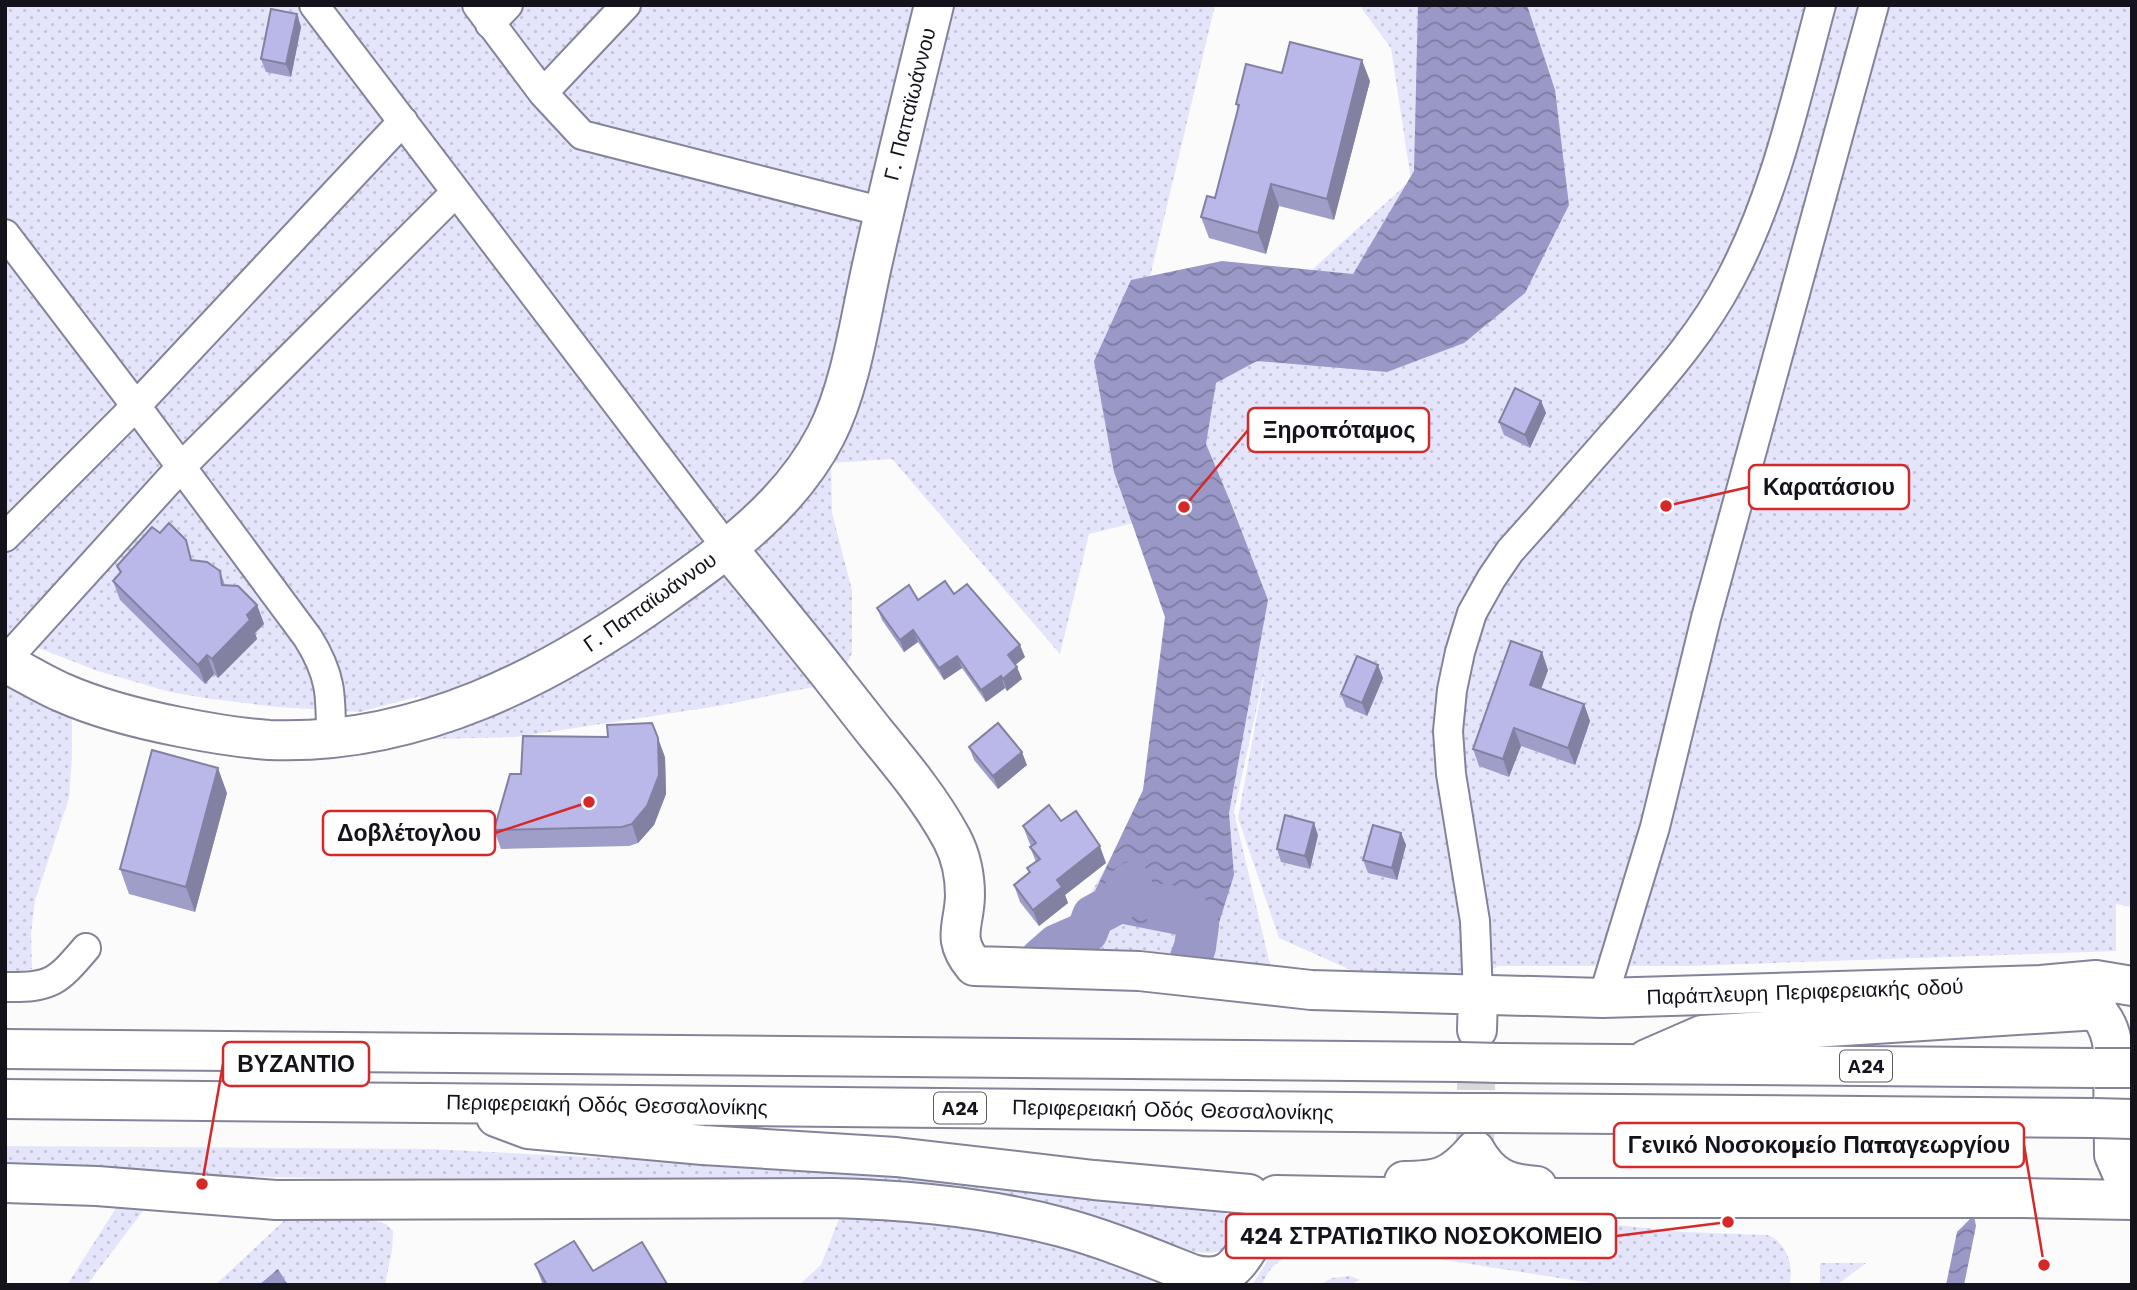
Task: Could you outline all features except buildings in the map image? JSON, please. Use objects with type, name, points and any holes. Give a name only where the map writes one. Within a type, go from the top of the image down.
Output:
[{"type":"main road","name":"Γ. Παπαϊωάννου","points":[[5,662],[57,691],[144,719],[238,737],[287,740],[331,737],[431,717],[515,686],[580,652],[613,631],[764,518],[805,471],[826,435],[834,418],[851,359],[934,5]]},
{"type":"main road","points":[[727,548],[922,791],[946,827],[959,854],[964,879],[965,898],[960,938],[964,953],[974,966],[1139,971],[1311,990],[1472,1029]]},
{"type":"main road","name":"Παράπλευρη Περιφερειακής οδού","points":[[1472,1029],[1603,998],[2041,985],[2096,981],[2132,986]]},
{"type":"main road","points":[[2041,985],[2081,999],[2114,1043],[2113,1125],[2116,1161],[2123,1175],[2132,1184]]},
{"type":"main road","name":"Α24","points":[[5,1049],[1472,1029],[1500,1063],[1637,1064],[2114,1043]]},
{"type":"main road","points":[[1637,1064],[1702,1035],[2114,1043]]},
{"type":"main road","name":"Περιφερειακή Οδός Θεσσαλονίκης","points":[[5,1099],[1459,1112],[2113,1125]]},
{"type":"main road","points":[[462,1103],[528,1129],[703,1145],[896,1157],[1094,1180],[1249,1194],[1302,1197],[2132,1200]]},
{"type":"main road","points":[[2022,1198],[2079,1183],[2097,1167],[2113,1125]]},
{"type":"main road","points":[[1250,1247],[1249,1194],[1252,1186],[1256,1184],[1283,1179],[1415,1181],[1439,1178],[1452,1173],[1475,1150],[1492,1173],[1514,1184],[1644,1189],[1693,1198]]},
{"type":"main road","points":[[5,1183],[97,1186],[276,1200],[834,1198],[912,1201],[1007,1214],[1063,1227],[1202,1277],[1226,1274],[1244,1257],[1270,1219],[1302,1197]]},
{"type":"street","points":[[314,5],[727,548]]},
{"type":"street","points":[[542,93],[626,5]]},
{"type":"street","points":[[1472,1029],[1475,921],[1451,774],[1448,731],[1452,690],[1472,612],[1510,551],[1704,326],[1731,279],[1753,232],[1770,186],[1821,5]]},
{"type":"street","points":[[1603,998],[1659,814],[1706,618],[1874,5]]},
{"type":"street","points":[[492,11],[542,93],[582,135],[884,212]]},
{"type":"street","points":[[5,537],[136,406],[403,121]]},
{"type":"street","points":[[5,662],[181,466],[455,193]]},
{"type":"street","points":[[5,234],[261,572],[318,654],[328,679],[331,737]]},
{"type":"street","points":[[5,986],[40,986],[51,983],[68,969],[86,948]]},
{"type":"shaded area","points":[[5,5],[1215,5],[1143,306],[1303,278],[1411,180],[1391,48],[1361,5],[2132,5],[2132,907],[2116,904],[2116,951],[1689,966],[1498,966],[1466,978],[1362,975],[1279,938],[1238,818],[1267,661],[1234,812],[1270,965],[1042,954],[1083,907],[1196,707],[1173,513],[1089,534],[1060,654],[892,459],[831,463],[832,513],[852,590],[852,653],[839,682],[718,706],[516,737],[430,739],[420,696],[360,712],[278,707],[211,699],[170,692],[98,671],[5,635]]},
{"type":"shaded area","points":[[5,687],[72,716],[72,758],[69,798],[35,900],[31,933],[32,969],[5,974]]},
{"type":"shaded area","points":[[5,1146],[430,1149],[887,1171],[1223,1210],[1229,1219],[1231,1233],[1227,1248],[1207,1253],[1195,1252],[904,1183],[326,1178],[5,1171]]},
{"type":"shaded area","points":[[118,1205],[146,1207],[87,1285],[67,1285]]},
{"type":"shaded area","points":[[844,1206],[952,1214],[1157,1272],[1149,1285],[799,1285],[821,1265]]},
{"type":"shaded area","points":[[360,1216],[386,1224],[393,1231],[385,1285],[215,1285],[288,1217]]},
{"type":"shaded area","points":[[1302,1217],[1542,1217],[1683,1232],[1767,1235],[1784,1248],[1790,1262],[1791,1278],[1789,1285],[1604,1285],[1330,1242],[1290,1254],[1273,1267],[1262,1285],[1252,1285],[1266,1263],[1275,1230]]},
{"type":"shaded area","points":[[1820,1263],[1866,1263],[1837,1285],[1820,1285]]},
{"type":"shaded area","points":[[1350,1276],[1360,1280],[1349,1285],[1319,1285],[1332,1278]]},
{"type":"water","points":[[1418,5],[1527,5],[1555,90],[1569,205],[1525,293],[1464,343],[1387,372],[1257,361],[1216,383],[1206,444],[1268,600],[1229,813],[1234,875],[1213,942],[1083,916],[1143,790],[1165,617],[1114,472],[1094,361],[1131,280],[1222,261],[1353,274],[1414,171]]},
{"type":"water","points":[[1974,1215],[1976,1226],[1964,1285],[1946,1285],[1957,1232]]},
{"type":"water","points":[[278,1269],[288,1285],[259,1285]]},
{"type":"waterway","points":[[1041,959],[1057,945],[1087,932],[1093,916],[1117,903],[1131,883]]},
{"type":"waterway","points":[[1162,905],[1186,909],[1198,925],[1195,947],[1188,966]]},
{"type":"tunnel","points":[[1475,1147],[1477,1030]]},
{"type":"place","name":"Καρατάσιου","points":[[1666,506]]},
{"type":"place","name":"Ξηροπόταμος","points":[[1184,507]]},
{"type":"place","name":"Δοβλέτογλου","points":[[589,802]]},
{"type":"place","name":"ΒΥΖΑΝΤΙΟ","points":[[202,1184]]},
{"type":"place","name":"424 ΣΤΡΑΤΙΩΤΙΚΟ ΝΟΣΟΚΟΜΕΙΟ","points":[[1728,1222]]},
{"type":"place","name":"Γενικό Νοσοκομείο Παπαγεωργίου","points":[[2044,1265]]}]
